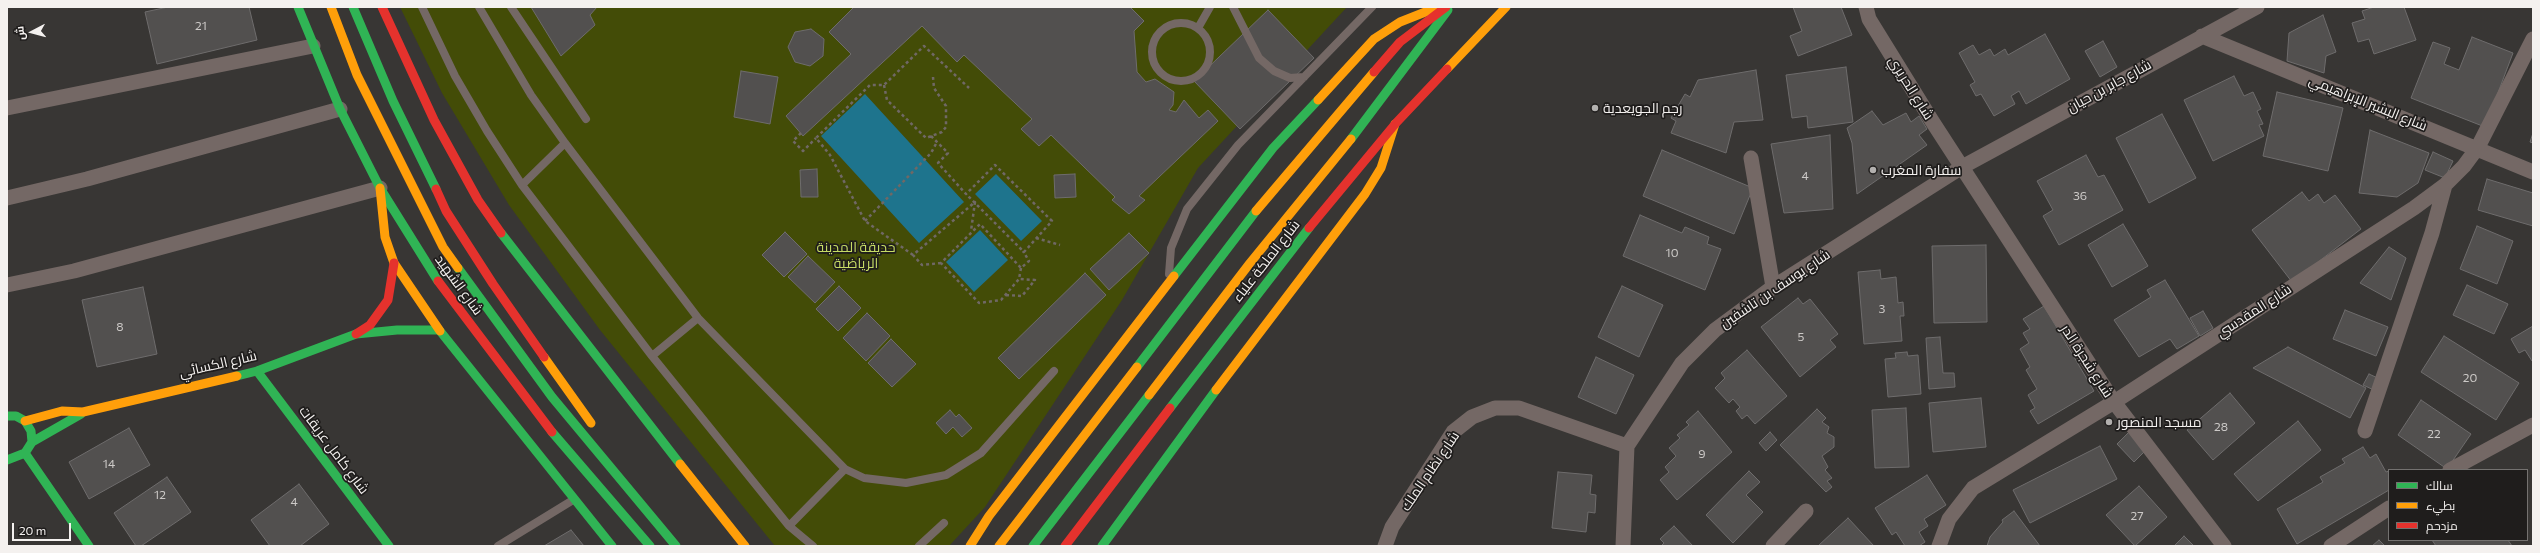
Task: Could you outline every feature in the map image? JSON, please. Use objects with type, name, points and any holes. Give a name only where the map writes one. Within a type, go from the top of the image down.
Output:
[{"type":"main road","name":"شارع الشهيد","points":[[298,7],[340,109],[380,188],[427,267],[537,414],[650,546]]},
{"type":"main road","name":"شارع الشهيد","points":[[330,7],[357,75],[443,247],[552,397],[676,546]]},
{"type":"main road","points":[[353,7],[393,101],[446,211],[493,284],[596,430]]},
{"type":"main road","points":[[382,7],[434,120],[478,200],[516,255],[745,546]]},
{"type":"main road","points":[[970,546],[989,516],[1273,148],[1374,39],[1400,22],[1438,7]]},
{"type":"main road","points":[[999,546],[1268,195],[1400,42],[1446,7]]},
{"type":"main road","name":"شارع الملكة علياء","points":[[1033,546],[1250,263],[1347,144],[1450,7]]},
{"type":"main road","name":"شارع الملكة علياء","points":[[1065,546],[1271,275],[1396,123],[1506,7]]},
{"type":"main road","points":[[1102,546],[1171,450],[1365,194],[1381,168],[1396,123]]},
{"type":"main road","points":[[380,188],[385,237],[394,263],[439,330],[573,500],[612,546]]},
{"type":"main road","name":"شارع الكسائي","points":[[25,422],[62,411],[83,412],[257,370],[356,334],[370,325],[384,306],[393,280],[394,263]]},
{"type":"main road","name":"شارع الكسائي","points":[[356,334],[397,330],[439,330]]},
{"type":"main road","name":"شارع كامل عريقات","points":[[257,370],[389,546]]},
{"type":"main road","name":"شارع الكسائي","points":[[32,442],[68,424],[83,412]]},
{"type":"main road","points":[[7,416],[16,416],[25,422],[31,431],[32,442],[25,453],[17,458],[7,460]]},
{"type":"main road","points":[[25,453],[89,546]]},
{"type":"main road","points":[[629,474],[685,546]]},
{"type":"main road","points":[[989,516],[993,530],[1002,546]]},
{"type":"street","name":"شارع الحريري","points":[[1866,7],[1869,19],[1962,167]]},
{"type":"street","name":"شارع جابر بن حيان","points":[[1962,167],[2257,7]]},
{"type":"street","name":"شارع البشير الإبراهيمي","points":[[2202,36],[2478,147],[2533,172]]},
{"type":"street","name":"شارع المقدسي","points":[[1939,546],[1949,519],[1974,488],[2114,402],[2414,208],[2445,185],[2464,166],[2478,147],[2533,39]]},
{"type":"street","points":[[7,108],[313,46]]},
{"type":"street","points":[[7,198],[87,179],[340,109]]},
{"type":"street","points":[[1751,158],[1773,287]]},
{"type":"street","name":"شارع يوسف بن تاشفين","points":[[1627,446],[1682,363],[1715,330],[1773,287],[1962,167]]},
{"type":"street","name":"شارع شجرة الدر","points":[[1962,167],[2114,402],[2224,546]]},
{"type":"street","points":[[2365,431],[2432,233],[2445,185]]},
{"type":"street","points":[[7,285],[74,271],[380,188]]},
{"type":"street","name":"شارع نظام الملك","points":[[1385,546],[1392,527],[1453,432],[1472,417],[1495,408],[1519,408],[1627,446]]},
{"type":"street","points":[[2452,469],[2533,425]]},
{"type":"street","points":[[1623,546],[1627,446]]},
{"type":"street","points":[[2331,546],[2388,509]]},
{"type":"street","points":[[1773,546],[1806,511]]},
{"type":"lane","points":[[422,7],[456,76],[487,131],[522,185],[652,356],[789,526],[813,546]]},
{"type":"lane","points":[[479,7],[527,88],[565,143],[698,318],[845,469],[871,479],[906,483],[946,475],[982,453],[1054,371]]},
{"type":"lane","points":[[511,7],[586,120]]},
{"type":"lane","points":[[1198,28],[1210,7]]},
{"type":"lane","points":[[1233,7],[1258,58],[1274,71],[1290,78],[1304,77]]},
{"type":"lane","points":[[1168,283],[1171,248],[1187,209],[1238,146],[1372,7]]},
{"type":"lane","points":[[1189,24],[1198,28],[1209,43],[1211,53],[1206,67],[1196,78],[1187,81],[1168,78],[1160,72],[1152,55],[1157,37],[1171,25],[1189,24]]},
{"type":"lane","points":[[522,185],[565,143]]},
{"type":"lane","points":[[652,356],[698,318]]},
{"type":"lane","points":[[789,526],[845,469]]},
{"type":"lane","points":[[498,546],[573,500]]},
{"type":"lane","points":[[919,546],[944,523]]},
{"type":"path","points":[[801,133],[793,141],[803,151],[870,85],[884,85],[924,46],[968,88]]},
{"type":"path","points":[[884,85],[887,100],[926,138],[942,132],[946,127],[946,106],[934,88],[933,77]]},
{"type":"path","points":[[931,136],[948,153],[938,164],[1023,251],[1030,261],[1021,268],[1019,279],[1002,300],[979,303],[941,262]]},
{"type":"path","points":[[816,138],[830,155],[865,221],[913,255],[922,265],[941,262],[980,224],[1021,268]]},
{"type":"path","points":[[865,221],[931,153],[937,142]]},
{"type":"path","points":[[966,194],[995,165],[1052,222],[1023,251]]},
{"type":"path","points":[[913,255],[975,202]]},
{"type":"path","points":[[971,232],[975,202]]},
{"type":"path","points":[[1036,238],[1060,245]]},
{"type":"path","points":[[1006,295],[1022,296],[1035,280],[1019,279]]},
{"type":"green space","name":"حديقة المدينة الرياضية","points":[[400,7],[1347,7],[1198,168],[1122,300],[985,507],[949,546],[775,546],[600,330],[509,205],[442,93]]},
{"type":"water","points":[[865,94],[964,202],[919,243],[821,136]]},
{"type":"water","points":[[996,174],[1042,221],[1021,241],[975,194]]},
{"type":"water","points":[[980,230],[1008,260],[974,292],[946,262]]},
{"type":"building","points":[[168,7],[249,7],[257,40],[157,64],[145,12]]},
{"type":"building","points":[[531,7],[597,7],[590,15],[595,25],[561,56]]},
{"type":"building","points":[[854,7],[1130,7],[1144,21],[1134,31],[1137,72],[1146,82],[1155,79],[1174,92],[1173,105],[1169,110],[1176,112],[1184,100],[1199,118],[1208,110],[1218,121],[1139,196],[1145,200],[1129,214],[1112,200],[1115,197],[1051,135],[1039,146],[1021,129],[1032,119],[964,55],[957,62],[922,26],[803,136],[786,116],[851,54],[829,32]]},
{"type":"building","points":[[1793,7],[1841,7],[1852,35],[1798,56],[1790,36],[1802,31]]},
{"type":"building","points":[[2374,7],[2404,7],[2416,40],[2374,54],[2369,39],[2358,42],[2352,23],[2365,19],[2362,11]]},
{"type":"building","points":[[1268,10],[1314,58],[1240,129],[1194,81]]},
{"type":"building","points":[[2323,15],[2336,52],[2326,56],[2324,73],[2287,61],[2289,33]]},
{"type":"building","points":[[811,29],[824,39],[823,56],[810,66],[795,62],[788,47],[795,32]]},
{"type":"building","points":[[2045,34],[2070,79],[2026,104],[2019,91],[2011,96],[2015,104],[1994,116],[1981,94],[1976,96],[1970,85],[1975,82],[1959,53],[1973,45],[1979,55],[1990,49],[1994,56],[2005,49],[2008,55]]},
{"type":"building","points":[[2472,37],[2513,53],[2485,127],[2411,98],[2433,42],[2450,48],[2444,64],[2459,70]]},
{"type":"building","points":[[2103,41],[2117,67],[2100,77],[2085,51]]},
{"type":"building","points":[[1846,67],[1853,122],[1808,128],[1807,116],[1792,118],[1786,75]]},
{"type":"building","points":[[1756,70],[1763,120],[1734,122],[1726,153],[1671,133],[1676,121],[1671,118],[1685,94],[1690,97],[1698,80]]},
{"type":"building","points":[[741,71],[778,77],[770,124],[734,117]]},
{"type":"building","points":[[2234,76],[2244,96],[2253,92],[2261,109],[2257,111],[2263,124],[2259,125],[2264,136],[2213,161],[2184,100]]},
{"type":"building","points":[[2277,92],[2343,108],[2328,171],[2263,156]]},
{"type":"building","name":"سفارة المغرب","points":[[1872,111],[1883,125],[1906,113],[1911,122],[1919,116],[1927,129],[1919,135],[1927,145],[1857,194],[1852,143],[1847,128]]},
{"type":"building","points":[[2162,114],[2196,178],[2149,203],[2116,138]]},
{"type":"building","points":[[2370,130],[2429,153],[2418,183],[2397,197],[2359,193]]},
{"type":"building","points":[[2533,133],[2533,143],[2530,142]]},
{"type":"building","points":[[1830,135],[1833,209],[1784,213],[1771,144]]},
{"type":"building","points":[[1662,150],[1753,188],[1734,234],[1643,196]]},
{"type":"building","points":[[2433,152],[2453,161],[2445,178],[2425,170]]},
{"type":"building","points":[[2086,155],[2098,177],[2104,175],[2123,210],[2059,245],[2043,216],[2053,210],[2037,181]]},
{"type":"building","points":[[817,169],[818,197],[801,197],[800,170]]},
{"type":"building","points":[[1075,174],[1076,197],[1055,198],[1054,175]]},
{"type":"building","points":[[2487,179],[2533,193],[2533,226],[2478,210]]},
{"type":"building","points":[[2302,192],[2309,201],[2318,194],[2324,203],[2335,195],[2361,229],[2292,282],[2252,230]]},
{"type":"building","points":[[1640,215],[1682,233],[1685,227],[1709,237],[1707,244],[1721,249],[1705,290],[1623,256]]},
{"type":"building","points":[[2123,224],[2148,266],[2112,287],[2088,245]]},
{"type":"building","points":[[2477,226],[2513,241],[2497,284],[2460,269]]},
{"type":"building","points":[[785,232],[807,254],[784,277],[762,255]]},
{"type":"building","points":[[1129,233],[1149,253],[1109,290],[1090,269]]},
{"type":"building","points":[[1986,245],[1987,322],[1934,323],[1932,246]]},
{"type":"building","points":[[2389,247],[2406,258],[2391,300],[2360,283]]},
{"type":"building","points":[[808,256],[835,282],[815,303],[788,277]]},
{"type":"building","points":[[1880,270],[1881,279],[1896,277],[1898,303],[1903,302],[1904,316],[1900,316],[1902,341],[1864,344],[1858,272]]},
{"type":"building","points":[[1085,273],[1106,295],[1019,379],[998,358]]},
{"type":"building","points":[[2165,280],[2199,336],[2177,349],[2170,339],[2139,357],[2114,320],[2151,297],[2147,290]]},
{"type":"building","points":[[2467,285],[2508,304],[2494,334],[2453,315]]},
{"type":"building","points":[[839,286],[861,308],[838,331],[816,309]]},
{"type":"building","points":[[1622,286],[1663,305],[1639,357],[1598,337]]},
{"type":"building","points":[[143,287],[157,354],[97,367],[82,300]]},
{"type":"building","points":[[1798,298],[1803,304],[1810,299],[1838,334],[1830,340],[1836,347],[1800,377],[1761,327]]},
{"type":"building","points":[[2044,306],[2094,391],[2038,424],[2030,411],[2035,408],[2028,395],[2037,389],[2026,370],[2030,367],[2020,349],[2029,343],[2023,333],[2030,329],[2023,319]]},
{"type":"building","points":[[2345,310],[2388,327],[2376,356],[2333,339]]},
{"type":"building","points":[[2203,311],[2213,328],[2200,336],[2190,318]]},
{"type":"building","points":[[867,313],[890,336],[866,361],[843,338]]},
{"type":"building","points":[[2533,326],[2532,361],[2525,350],[2519,353],[2511,339]]},
{"type":"building","points":[[2444,336],[2519,383],[2496,420],[2421,372]]},
{"type":"building","points":[[1940,337],[1943,373],[1954,373],[1955,387],[1929,389],[1926,338]]},
{"type":"building","points":[[891,339],[916,364],[892,387],[868,363]]},
{"type":"building","points":[[2288,347],[2366,388],[2350,418],[2253,368]]},
{"type":"building","points":[[1747,350],[1787,396],[1755,424],[1747,415],[1742,419],[1736,411],[1740,407],[1733,399],[1729,403],[1715,388],[1725,378],[1721,373]]},
{"type":"building","points":[[1907,352],[1908,356],[1918,355],[1921,394],[1888,397],[1885,359],[1896,358],[1895,353]]},
{"type":"building","points":[[1596,357],[1634,375],[1616,414],[1578,397]]},
{"type":"building","points":[[2369,374],[2382,380],[2376,391],[2363,385]]},
{"type":"building","points":[[2230,393],[2255,423],[2213,460],[2187,430]]},
{"type":"building","points":[[1981,398],[1986,447],[1933,452],[1929,403]]},
{"type":"building","points":[[2421,400],[2471,434],[2447,469],[2398,435]]},
{"type":"building","points":[[1906,408],[1909,467],[1875,468],[1872,410]]},
{"type":"building","points":[[1817,409],[1826,418],[1822,422],[1829,427],[1827,433],[1834,437],[1834,447],[1822,456],[1828,467],[1825,470],[1832,478],[1827,481],[1832,487],[1826,492],[1780,445]]},
{"type":"building","points":[[950,410],[956,417],[959,414],[972,428],[962,437],[953,427],[946,434],[936,423]]},
{"type":"building","points":[[1698,411],[1732,452],[1677,500],[1660,480],[1669,472],[1665,467],[1676,456],[1669,448],[1680,438],[1677,435],[1689,425],[1686,422]]},
{"type":"building","points":[[2298,421],[2321,450],[2258,501],[2234,474]]},
{"type":"building","points":[[129,428],[150,465],[89,499],[69,462]]},
{"type":"building","points":[[2131,430],[2148,448],[2134,462],[2117,444]]},
{"type":"building","points":[[1770,432],[1777,440],[1766,451],[1759,443]]},
{"type":"building","points":[[2100,446],[2117,479],[2030,523],[2013,490]]},
{"type":"building","points":[[2363,447],[2370,458],[2376,454],[2386,472],[2388,471],[2388,491],[2297,544],[2277,509],[2323,482],[2320,477],[2345,463],[2342,459]]},
{"type":"building","points":[[1749,471],[1760,482],[1746,495],[1763,512],[1733,543],[1706,515]]},
{"type":"building","points":[[1558,472],[1592,475],[1590,494],[1596,495],[1595,513],[1588,512],[1586,532],[1552,528]]},
{"type":"building","points":[[1927,475],[1946,505],[1924,519],[1928,526],[1919,532],[1925,542],[1919,546],[1905,546],[1896,532],[1892,535],[1875,508]]},
{"type":"building","points":[[167,477],[191,512],[141,546],[136,546],[114,513]]},
{"type":"building","points":[[299,484],[329,524],[300,546],[270,546],[251,520]]},
{"type":"building","points":[[2139,486],[2167,517],[2135,546],[2106,515]]},
{"type":"building","points":[[2014,511],[2040,546],[1987,546],[1990,537],[2003,522],[2002,520]]},
{"type":"building","points":[[1848,518],[1874,546],[1818,546]]},
{"type":"building","points":[[1674,526],[1693,546],[1661,546],[1664,543],[1660,539]]},
{"type":"building","points":[[571,530],[584,546],[544,546]]},
{"type":"building","points":[[2184,536],[2194,546],[2174,546]]},
{"type":"building","points":[[2379,540],[2385,546],[2372,546]]},
{"type":"building","points":[[2433,541],[2509,541],[2512,546],[2436,546]]},
{"type":"traffic: fast","points":[[298,7],[340,109],[380,188],[438,281]]},
{"type":"traffic: fast","points":[[353,7],[393,101],[436,189]]},
{"type":"traffic: fast","points":[[1351,139],[1448,10]]},
{"type":"traffic: fast","points":[[1174,276],[1273,148],[1318,100]]},
{"type":"traffic: fast","points":[[1137,367],[1256,211]]},
{"type":"traffic: fast","points":[[1170,408],[1309,228]]},
{"type":"traffic: fast","points":[[501,233],[680,464]]},
{"type":"traffic: fast","points":[[458,268],[552,397],[676,546]]},
{"type":"traffic: fast","points":[[237,376],[257,371],[356,334],[397,330],[439,330]]},
{"type":"traffic: fast","points":[[440,331],[612,546]]},
{"type":"traffic: fast","points":[[257,371],[389,546]]},
{"type":"traffic: fast","points":[[1102,546],[1216,390]]},
{"type":"traffic: fast","points":[[1033,546],[1149,395]]},
{"type":"traffic: fast","points":[[32,442],[81,414]]},
{"type":"traffic: fast","points":[[7,416],[16,416],[25,421],[31,431],[32,442],[25,453],[7,460]]},
{"type":"traffic: fast","points":[[552,432],[650,546]]},
{"type":"traffic: fast","points":[[25,453],[89,546]]},
{"type":"traffic: slow","points":[[331,7],[357,75],[443,247],[458,268]]},
{"type":"traffic: slow","points":[[1318,100],[1374,39],[1400,22],[1438,7]]},
{"type":"traffic: slow","points":[[1447,69],[1506,7]]},
{"type":"traffic: slow","points":[[1256,211],[1374,72]]},
{"type":"traffic: slow","points":[[1216,390],[1365,194],[1381,168],[1395,124]]},
{"type":"traffic: slow","points":[[1149,395],[1250,263],[1351,139]]},
{"type":"traffic: slow","points":[[380,188],[385,237],[394,263],[440,331]]},
{"type":"traffic: slow","points":[[970,546],[989,516],[1174,276]]},
{"type":"traffic: slow","points":[[544,357],[591,423]]},
{"type":"traffic: slow","points":[[999,546],[1137,367]]},
{"type":"traffic: slow","points":[[25,421],[62,411],[83,412],[237,376]]},
{"type":"traffic: slow","points":[[680,464],[745,546]]},
{"type":"traffic: jam","points":[[382,7],[434,120],[478,200],[501,233]]},
{"type":"traffic: jam","points":[[1374,72],[1400,42],[1446,7]]},
{"type":"traffic: jam","points":[[1309,228],[1396,123],[1447,69]]},
{"type":"traffic: jam","points":[[436,189],[446,211],[493,284],[544,357]]},
{"type":"traffic: jam","points":[[356,334],[370,325],[388,300],[394,263]]},
{"type":"traffic: jam","points":[[438,281],[552,432]]},
{"type":"traffic: jam","points":[[1065,546],[1170,408]]},
{"type":"place","name":"رجم الجويعدية","points":[[1595,108]]},
{"type":"place","name":"سفارة المغرب","points":[[1873,170]]},
{"type":"place","name":"مسجد المنصور","points":[[2109,422]]}]
